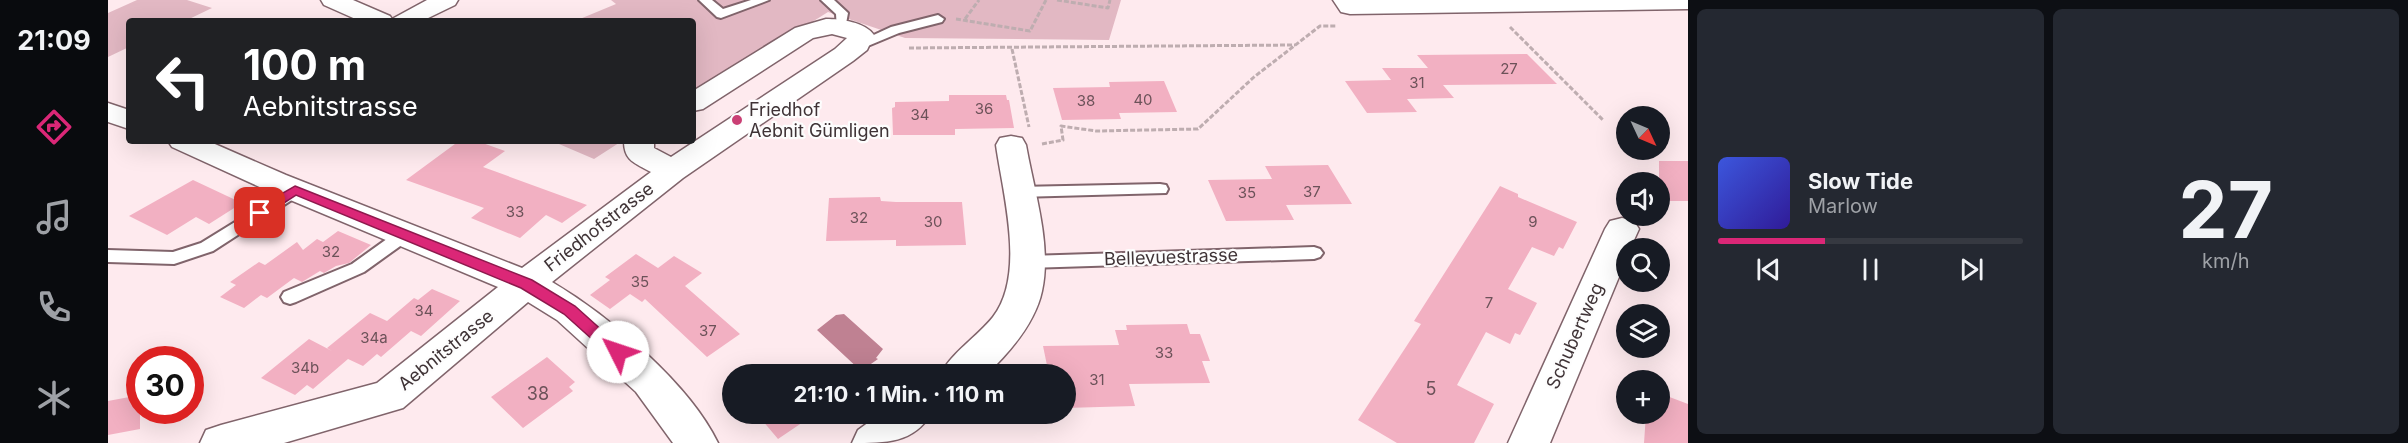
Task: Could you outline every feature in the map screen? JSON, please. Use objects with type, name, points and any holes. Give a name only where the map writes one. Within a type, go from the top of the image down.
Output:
[{"type":"street","points":[[333,0],[374,18]]},
{"type":"street","points":[[409,18],[446,0]]},
{"type":"street","points":[[1345,0],[1350,8],[1486,2],[1688,2]]},
{"type":"street","points":[[696,101],[804,33],[820,26],[849,36]]},
{"type":"street","name":"Friedhofstrasse","points":[[526,284],[849,36]]},
{"type":"street","points":[[108,112],[126,119]]},
{"type":"street","points":[[194,144],[295,190],[526,284],[570,310],[650,381],[697,443]]},
{"type":"street","name":"Friedhofstrasse","points":[[639,144],[639,152],[672,171]]},
{"type":"street","points":[[973,364],[1010,320],[1024,293],[1028,262],[1018,192],[1022,145]]},
{"type":"street","name":"Schubertweg","points":[[1529,443],[1622,229]]},
{"type":"street","name":"Aebnitstrasse","points":[[220,443],[389,396],[526,284]]},
{"type":"street","points":[[873,443],[898,424]]},
{"type":"lane","points":[[705,0],[721,14],[763,0]]},
{"type":"lane","points":[[827,0],[842,13],[849,36],[895,30],[938,19]]},
{"type":"lane","points":[[1018,192],[1160,189]]},
{"type":"lane","points":[[108,256],[174,258],[207,246],[295,190]]},
{"type":"lane","points":[[290,297],[358,268],[404,235]]},
{"type":"lane","name":"Bellevuestrasse","points":[[1028,262],[1314,253]]},
{"type":"path","points":[[979,0],[965,19],[1030,31],[1046,0]]},
{"type":"path","points":[[1058,0],[1108,8],[1110,0]]},
{"type":"path","points":[[1507,24],[1603,120]]},
{"type":"path","points":[[849,36],[894,48],[1012,49],[1296,45],[1254,77],[1198,129],[1096,131],[1061,126],[1063,140],[1022,145],[1012,49]]},
{"type":"shaded area","points":[[137,0],[187,0],[212,8],[191,18],[126,18],[126,48],[108,57],[108,13]]},
{"type":"shaded area","points":[[611,0],[1121,0],[1109,40],[905,38],[828,12],[696,95],[696,18],[582,18],[616,4]]},
{"type":"shaded area","points":[[559,144],[617,144],[594,159]]},
{"type":"shaded area","points":[[844,314],[883,349],[876,358],[878,359],[871,364],[853,364],[817,330],[836,315]]},
{"type":"building","points":[[1527,54],[1557,84],[1443,85],[1454,98],[1407,99],[1417,112],[1367,113],[1345,81],[1391,80],[1382,68],[1428,68],[1417,55]]},
{"type":"building","points":[[1164,81],[1177,112],[1119,113],[1121,119],[1062,120],[1053,88],[1110,87],[1109,82]]},
{"type":"building","points":[[949,95],[1006,95],[1014,128],[955,129],[955,135],[893,135],[892,108],[895,107],[895,102],[949,101]]},
{"type":"building","points":[[455,144],[485,144],[505,151],[483,167],[587,205],[562,223],[546,215],[520,238],[471,218],[484,208],[406,180]]},
{"type":"building","points":[[1659,161],[1688,161],[1688,201],[1670,201],[1670,172],[1659,172]]},
{"type":"building","points":[[1328,165],[1352,204],[1286,205],[1294,220],[1226,221],[1208,180],[1272,179],[1265,166]]},
{"type":"building","points":[[193,180],[242,203],[209,224],[196,217],[167,235],[129,216]]},
{"type":"building","points":[[1500,186],[1518,194],[1518,197],[1577,222],[1563,249],[1559,247],[1554,256],[1532,247],[1508,289],[1537,303],[1520,335],[1515,333],[1510,344],[1486,332],[1457,385],[1494,404],[1474,443],[1397,443],[1358,420],[1421,324],[1414,321]]},
{"type":"building","points":[[880,197],[881,201],[896,202],[962,202],[966,245],[896,246],[896,240],[826,241],[829,198]]},
{"type":"building","points":[[338,231],[371,245],[349,263],[336,266],[324,273],[320,271],[302,282],[294,278],[267,298],[261,295],[244,308],[220,297],[236,285],[230,282],[259,262],[265,265],[297,242],[303,250],[317,239],[323,242]]},
{"type":"building","points":[[636,254],[658,268],[674,256],[702,273],[685,286],[740,334],[707,357],[645,299],[642,302],[630,294],[610,309],[590,295],[610,280],[605,277]]},
{"type":"building","points":[[432,289],[460,301],[421,336],[411,331],[381,357],[377,354],[363,366],[348,359],[313,389],[307,385],[295,395],[261,378],[309,339],[332,351],[327,348],[370,313],[387,321],[414,298],[418,300]]},
{"type":"building","points":[[1187,324],[1190,334],[1200,334],[1210,361],[1202,361],[1210,383],[1129,384],[1135,406],[1076,408],[1076,364],[1047,364],[1043,346],[1119,345],[1115,330],[1127,330],[1126,325]]},
{"type":"building","points":[[547,357],[575,382],[569,387],[573,391],[523,428],[491,397]]},
{"type":"building","points":[[1670,397],[1688,404],[1688,443],[1644,443],[1645,424],[1670,424]]},
{"type":"building","points":[[126,398],[126,424],[140,424],[140,429],[108,435],[108,401]]},
{"type":"building","points":[[765,424],[800,424],[778,439]]},
{"type":"place","name":"Friedhof Aebnit Gümligen","points":[[737,120]]},
{"type":"route","points":[[260,213],[295,190],[526,284],[570,310],[618,352]]}]
